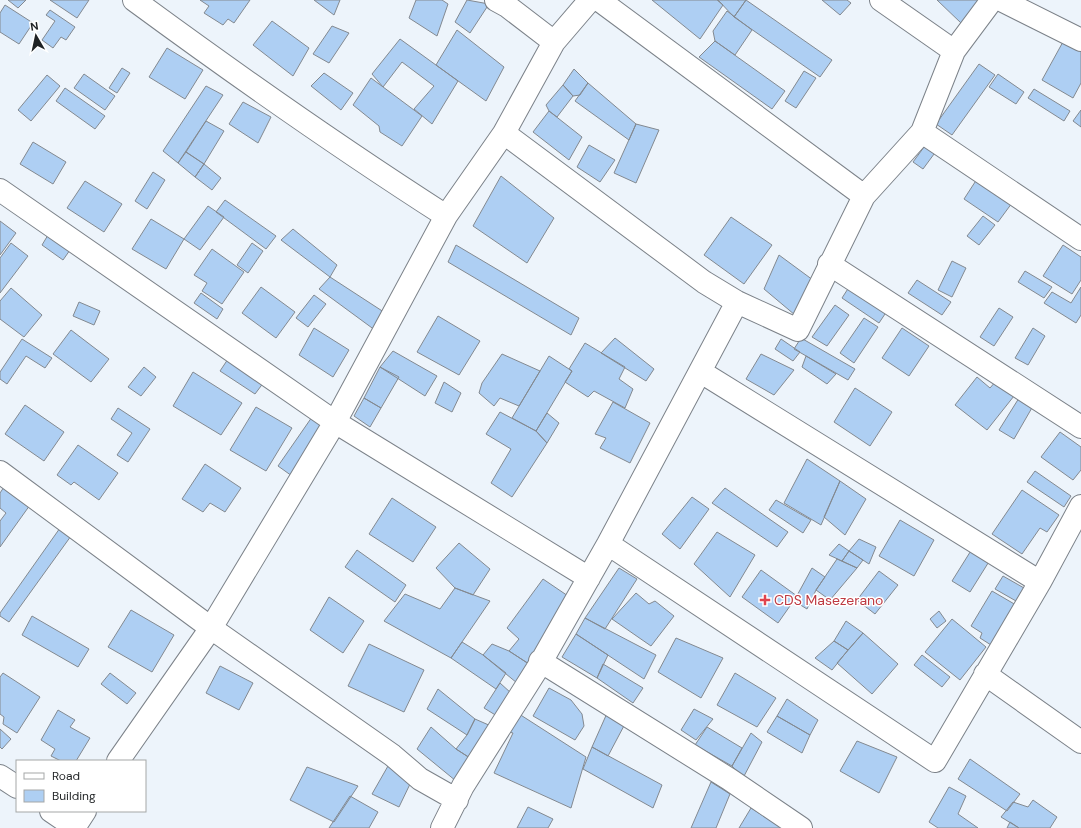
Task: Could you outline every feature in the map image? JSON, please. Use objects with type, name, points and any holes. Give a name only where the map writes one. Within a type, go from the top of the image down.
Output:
[{"type":"street","points":[[134,0],[212,58],[363,163],[446,216]]},
{"type":"street","points":[[496,0],[507,6],[554,42]]},
{"type":"street","points":[[119,760],[211,628],[335,422],[446,216],[504,133],[554,42],[590,0]]},
{"type":"street","points":[[599,0],[864,196]]},
{"type":"street","points":[[881,0],[954,51]]},
{"type":"street","points":[[504,133],[704,282],[737,302],[798,330],[864,196],[922,132],[954,51],[992,0]]},
{"type":"street","points":[[1001,0],[1081,40]]},
{"type":"street","points":[[922,132],[1081,239]]},
{"type":"street","points":[[0,190],[335,422],[589,578]]},
{"type":"street","points":[[830,264],[1081,427]]},
{"type":"street","points":[[442,828],[463,786],[589,578],[701,372],[737,302]]},
{"type":"street","points":[[701,372],[1040,582]]},
{"type":"street","points":[[0,472],[211,628],[392,755],[420,779],[457,800]]},
{"type":"street","points":[[608,544],[935,761],[1040,582],[1081,506]]},
{"type":"street","points":[[540,661],[729,780],[801,828]]},
{"type":"street","points":[[985,674],[1081,742]]},
{"type":"street","points":[[0,776],[16,786]]},
{"type":"street","points":[[53,812],[77,824]]},
{"type":"building","points":[[8,0],[26,0],[18,8]]},
{"type":"building","points":[[50,0],[89,0],[77,18]]},
{"type":"building","points":[[200,0],[250,0],[234,23],[228,19],[223,25],[204,13],[209,6]]},
{"type":"building","points":[[314,0],[340,0],[334,15]]},
{"type":"building","points":[[416,0],[442,0],[448,4],[437,36],[409,18]]},
{"type":"building","points":[[467,0],[489,4],[470,33],[455,22]]},
{"type":"building","points":[[652,0],[717,0],[723,5],[700,39]]},
{"type":"building","points":[[718,0],[746,0],[734,17]]},
{"type":"building","points":[[746,0],[832,60],[820,77],[734,17]]},
{"type":"building","points":[[822,0],[847,0],[851,3],[840,15]]},
{"type":"building","points":[[937,0],[984,0],[961,23]]},
{"type":"building","points":[[5,5],[33,23],[19,44],[0,32],[0,13]]},
{"type":"building","points":[[50,10],[75,27],[66,40],[61,37],[53,48],[42,40],[55,21],[46,15]]},
{"type":"building","points":[[727,11],[752,30],[735,55],[715,41],[713,31]]},
{"type":"building","points":[[272,21],[309,48],[293,76],[253,45]]},
{"type":"building","points":[[332,26],[349,33],[329,63],[313,54]]},
{"type":"building","points":[[457,30],[504,67],[486,101],[436,65]]},
{"type":"building","points":[[400,39],[458,81],[432,124],[414,109],[434,86],[402,62],[383,87],[372,74]]},
{"type":"building","points":[[1064,40],[1081,49],[1081,83],[1073,98],[1042,80]]},
{"type":"building","points":[[715,41],[785,91],[772,109],[699,57]]},
{"type":"building","points":[[167,48],[203,70],[185,99],[149,77]]},
{"type":"building","points":[[979,64],[995,75],[952,135],[936,124]]},
{"type":"building","points":[[122,68],[130,73],[117,93],[109,88]]},
{"type":"building","points":[[574,69],[588,83],[580,95],[573,96],[563,85]]},
{"type":"building","points":[[804,71],[816,78],[796,108],[785,101]]},
{"type":"building","points":[[324,73],[353,93],[341,110],[311,86]]},
{"type":"building","points":[[84,74],[115,96],[105,110],[74,88]]},
{"type":"building","points":[[998,74],[1024,92],[1016,104],[989,87]]},
{"type":"building","points":[[47,75],[60,86],[31,121],[18,110]]},
{"type":"building","points":[[371,78],[422,116],[402,146],[380,132],[379,126],[353,105]]},
{"type":"building","points":[[588,83],[636,124],[629,140],[575,101]]},
{"type":"building","points":[[563,85],[573,96],[557,117],[549,111],[546,105]]},
{"type":"building","points":[[206,86],[223,95],[178,163],[163,151]]},
{"type":"building","points":[[65,88],[105,116],[95,129],[56,101]]},
{"type":"building","points":[[1034,89],[1070,111],[1064,121],[1028,98]]},
{"type":"building","points":[[243,102],[271,117],[258,143],[229,124]]},
{"type":"building","points":[[1081,110],[1081,127],[1073,121]]},
{"type":"building","points":[[549,111],[582,137],[569,160],[533,132]]},
{"type":"building","points":[[206,121],[224,131],[204,164],[186,152]]},
{"type":"building","points":[[636,124],[659,130],[636,183],[614,173]]},
{"type":"building","points":[[33,142],[66,162],[53,184],[20,164]]},
{"type":"building","points":[[927,143],[937,150],[923,169],[913,162]]},
{"type":"building","points":[[589,145],[615,160],[600,182],[577,167]]},
{"type":"building","points":[[186,152],[204,164],[195,177],[178,163]]},
{"type":"building","points":[[204,164],[221,178],[212,190],[195,177]]},
{"type":"building","points":[[153,172],[165,180],[147,209],[135,201]]},
{"type":"building","points":[[501,176],[554,218],[527,263],[473,226]]},
{"type":"building","points":[[977,179],[1012,203],[998,222],[964,199]]},
{"type":"building","points":[[85,181],[122,204],[104,232],[67,208]]},
{"type":"building","points":[[225,200],[276,236],[266,249],[216,212]]},
{"type":"building","points":[[208,206],[224,217],[200,250],[184,239]]},
{"type":"building","points":[[983,216],[995,225],[979,245],[967,236]]},
{"type":"building","points":[[731,217],[772,245],[744,284],[704,255]]},
{"type":"building","points":[[151,219],[184,239],[166,269],[132,249]]},
{"type":"building","points":[[0,221],[16,233],[0,255]]},
{"type":"building","points":[[293,229],[337,265],[330,277],[281,240]]},
{"type":"building","points":[[48,235],[70,250],[63,260],[42,245]]},
{"type":"building","points":[[11,243],[28,256],[0,293],[0,258]]},
{"type":"building","points":[[252,243],[263,251],[248,273],[237,265]]},
{"type":"building","points":[[456,245],[579,318],[571,335],[448,262]]},
{"type":"building","points":[[1063,245],[1081,257],[1081,280],[1072,294],[1043,276]]},
{"type":"building","points":[[212,249],[244,272],[222,304],[202,291],[207,283],[194,275]]},
{"type":"building","points":[[779,255],[817,283],[795,315],[764,289]]},
{"type":"building","points":[[952,261],[966,268],[952,297],[938,290]]},
{"type":"building","points":[[1025,271],[1052,287],[1044,298],[1018,282]]},
{"type":"building","points":[[330,277],[393,318],[383,336],[319,289]]},
{"type":"building","points":[[917,280],[951,302],[942,315],[908,293]]},
{"type":"building","points":[[851,284],[889,308],[879,323],[842,298]]},
{"type":"building","points":[[261,287],[295,312],[276,338],[242,313]]},
{"type":"building","points":[[1081,287],[1081,315],[1076,323],[1044,303],[1052,292],[1071,303]]},
{"type":"building","points":[[11,288],[42,315],[24,337],[0,319],[0,301]]},
{"type":"building","points":[[201,293],[223,309],[217,319],[194,303]]},
{"type":"building","points":[[314,295],[326,304],[308,327],[296,318]]},
{"type":"building","points":[[79,302],[100,311],[94,325],[73,316]]},
{"type":"building","points":[[835,305],[849,315],[827,346],[812,337]]},
{"type":"building","points":[[999,308],[1013,317],[994,346],[980,337]]},
{"type":"building","points":[[438,316],[480,341],[459,375],[417,352]]},
{"type":"building","points":[[864,318],[878,327],[854,363],[840,353]]},
{"type":"building","points":[[314,328],[349,350],[333,377],[299,355]]},
{"type":"building","points":[[902,328],[929,346],[909,376],[882,358]]},
{"type":"building","points":[[1033,328],[1045,336],[1028,365],[1015,358]]},
{"type":"building","points":[[71,330],[109,359],[91,382],[53,354]]},
{"type":"building","points":[[615,338],[654,369],[646,381],[601,353]]},
{"type":"building","points":[[801,338],[855,369],[848,380],[794,349]]},
{"type":"building","points":[[22,339],[52,358],[45,368],[26,356],[7,384],[0,379],[0,372]]},
{"type":"building","points":[[781,339],[800,352],[793,361],[775,349]]},
{"type":"building","points":[[585,343],[625,367],[619,379],[633,389],[625,408],[594,391],[588,397],[565,382],[572,371],[569,369]]},
{"type":"building","points":[[393,351],[437,376],[425,396],[380,367]]},
{"type":"building","points":[[502,354],[540,371],[519,406],[500,398],[494,406],[479,393],[482,383]]},
{"type":"building","points":[[761,354],[794,370],[774,395],[746,379]]},
{"type":"building","points":[[549,356],[572,371],[536,431],[512,418]]},
{"type":"building","points":[[806,356],[836,374],[827,384],[802,367]]},
{"type":"building","points":[[228,359],[264,382],[255,394],[220,371]]},
{"type":"building","points":[[144,367],[156,377],[141,396],[128,387]]},
{"type":"building","points":[[380,367],[399,377],[381,408],[364,398]]},
{"type":"building","points":[[193,372],[242,403],[221,435],[173,406]]},
{"type":"building","points":[[977,377],[990,388],[996,381],[1014,396],[987,430],[955,405]]},
{"type":"building","points":[[444,382],[461,393],[452,412],[435,403]]},
{"type":"building","points":[[855,388],[892,412],[870,446],[834,422]]},
{"type":"building","points":[[364,398],[381,408],[370,427],[354,416]]},
{"type":"building","points":[[1019,398],[1033,406],[1014,439],[999,430]]},
{"type":"building","points":[[613,402],[650,423],[630,463],[600,448],[606,438],[595,434]]},
{"type":"building","points":[[25,405],[64,432],[44,461],[5,434]]},
{"type":"building","points":[[256,407],[292,428],[266,471],[230,450]]},
{"type":"building","points":[[118,408],[150,429],[128,462],[117,455],[132,433],[111,419]]},
{"type":"building","points":[[500,412],[536,431],[547,443],[512,497],[491,483],[511,449],[486,434]]},
{"type":"building","points":[[547,413],[559,423],[547,443],[536,431]]},
{"type":"building","points":[[312,417],[327,427],[292,476],[278,466]]},
{"type":"building","points":[[1060,432],[1081,447],[1081,470],[1073,480],[1041,457]]},
{"type":"building","points":[[78,445],[118,473],[99,500],[74,482],[71,485],[57,475]]},
{"type":"building","points":[[807,459],[840,481],[821,525],[784,503]]},
{"type":"building","points":[[205,464],[241,488],[225,512],[210,503],[203,512],[182,499]]},
{"type":"building","points":[[1035,471],[1071,496],[1064,507],[1027,482]]},
{"type":"building","points":[[840,481],[866,499],[845,535],[824,517]]},
{"type":"building","points":[[4,487],[30,505],[0,547],[0,521],[6,513],[0,508],[0,493]]},
{"type":"building","points":[[725,488],[788,532],[777,547],[712,503]]},
{"type":"building","points":[[1022,490],[1059,515],[1047,532],[1040,528],[1022,554],[992,534]]},
{"type":"building","points":[[692,497],[709,509],[680,549],[662,534]]},
{"type":"building","points":[[392,498],[436,527],[413,562],[369,534]]},
{"type":"building","points":[[776,500],[811,520],[803,533],[769,510]]},
{"type":"building","points":[[900,520],[934,540],[914,576],[879,556]]},
{"type":"building","points":[[60,528],[71,536],[9,622],[0,616],[0,613]]},
{"type":"building","points":[[717,532],[755,555],[730,597],[694,564]]},
{"type":"building","points":[[859,539],[876,547],[869,564],[849,551]]},
{"type":"building","points":[[459,543],[490,569],[473,595],[455,588],[436,568]]},
{"type":"building","points":[[839,544],[849,551],[842,561],[829,555]]},
{"type":"building","points":[[972,549],[990,560],[970,592],[952,581]]},
{"type":"building","points":[[357,550],[406,585],[395,602],[345,567]]},
{"type":"building","points":[[849,551],[863,560],[857,568],[842,561]]},
{"type":"building","points":[[837,559],[857,568],[830,600],[816,590]]},
{"type":"building","points":[[619,568],[637,579],[605,629],[585,618]]},
{"type":"building","points":[[812,568],[825,577],[816,590],[807,609],[794,601]]},
{"type":"building","name":"CDS Masezerano","points":[[761,570],[797,596],[778,623],[742,597]]},
{"type":"building","points":[[879,571],[898,585],[875,614],[857,600]]},
{"type":"building","points":[[1003,576],[1024,588],[1016,601],[995,589]]},
{"type":"building","points":[[543,579],[571,598],[529,664],[509,651],[519,639],[507,628]]},
{"type":"building","points":[[455,588],[490,601],[451,658],[384,621],[405,594],[440,609]]},
{"type":"building","points":[[992,591],[1016,605],[991,645],[980,638],[982,633],[971,626]]},
{"type":"building","points":[[636,593],[649,604],[655,601],[674,616],[651,646],[612,619]]},
{"type":"building","points":[[329,597],[364,621],[343,653],[310,630]]},
{"type":"building","points":[[131,610],[174,635],[152,672],[108,647]]},
{"type":"building","points":[[939,611],[946,621],[937,628],[930,619]]},
{"type":"building","points":[[32,616],[89,649],[78,667],[22,635]]},
{"type":"building","points":[[585,618],[656,655],[644,679],[576,634]]},
{"type":"building","points":[[952,619],[986,647],[960,680],[925,652]]},
{"type":"building","points":[[846,621],[863,633],[848,650],[834,641]]},
{"type":"building","points":[[863,633],[898,664],[872,694],[837,663]]},
{"type":"building","points":[[576,634],[608,655],[597,678],[562,657]]},
{"type":"building","points":[[676,638],[723,658],[701,698],[658,672]]},
{"type":"building","points":[[834,641],[848,650],[832,670],[815,658]]},
{"type":"building","points":[[462,642],[483,655],[506,673],[496,689],[451,658]]},
{"type":"building","points":[[369,644],[424,670],[404,712],[348,686]]},
{"type":"building","points":[[492,644],[509,651],[529,664],[517,683],[483,655]]},
{"type":"building","points":[[922,655],[950,677],[942,687],[914,665]]},
{"type":"building","points":[[603,664],[643,688],[633,703],[597,678]]},
{"type":"building","points":[[220,666],[253,683],[239,710],[206,693]]},
{"type":"building","points":[[3,673],[40,697],[17,733],[3,724],[4,717],[0,714],[0,677]]},
{"type":"building","points":[[110,673],[136,693],[127,704],[101,684]]},
{"type":"building","points":[[735,673],[776,698],[757,727],[717,705]]},
{"type":"building","points":[[500,683],[511,693],[497,716],[484,708]]},
{"type":"building","points":[[549,688],[571,700],[582,714],[584,726],[575,740],[533,716]]},
{"type":"building","points":[[438,689],[475,719],[467,735],[427,709]]},
{"type":"building","points":[[787,699],[818,720],[810,735],[777,716]]},
{"type":"building","points":[[694,709],[713,719],[696,740],[681,730]]},
{"type":"building","points":[[58,710],[75,720],[70,727],[90,738],[77,760],[59,760],[51,756],[55,749],[41,740]]},
{"type":"building","points":[[608,711],[626,722],[608,756],[592,747]]},
{"type":"building","points":[[516,712],[586,757],[571,808],[494,773],[513,733],[505,731]]},
{"type":"building","points":[[777,716],[810,735],[802,753],[767,732]]},
{"type":"building","points":[[475,719],[491,726],[470,758],[456,749],[467,735]]},
{"type":"building","points":[[431,727],[456,749],[470,758],[456,781],[417,749]]},
{"type":"building","points":[[707,727],[742,748],[732,766],[695,745]]},
{"type":"building","points":[[0,729],[11,739],[2,749],[0,747]]},
{"type":"building","points":[[751,733],[762,742],[743,778],[732,766]]},
{"type":"building","points":[[857,741],[897,757],[879,793],[840,771]]},
{"type":"building","points":[[592,747],[662,785],[653,808],[583,769]]},
{"type":"building","points":[[970,759],[1020,794],[1007,811],[958,779]]},
{"type":"building","points":[[388,766],[411,782],[399,807],[372,794]]},
{"type":"building","points":[[307,767],[358,786],[334,822],[290,800]]},
{"type":"building","points":[[711,782],[730,794],[716,828],[691,828]]},
{"type":"building","points":[[949,787],[966,796],[958,814],[978,828],[938,828],[929,822]]},
{"type":"building","points":[[350,796],[378,812],[369,828],[329,828]]},
{"type":"building","points":[[1033,800],[1057,817],[1050,828],[1019,828],[1001,817],[1013,802],[1028,807]]},
{"type":"building","points":[[528,807],[553,819],[548,828],[517,828]]},
{"type":"building","points":[[751,808],[782,828],[739,828]]},
{"type":"building","points":[[1010,822],[1019,828],[1007,828]]},
{"type":"place","name":"CDS Masezerano","points":[[765,600]]}]
